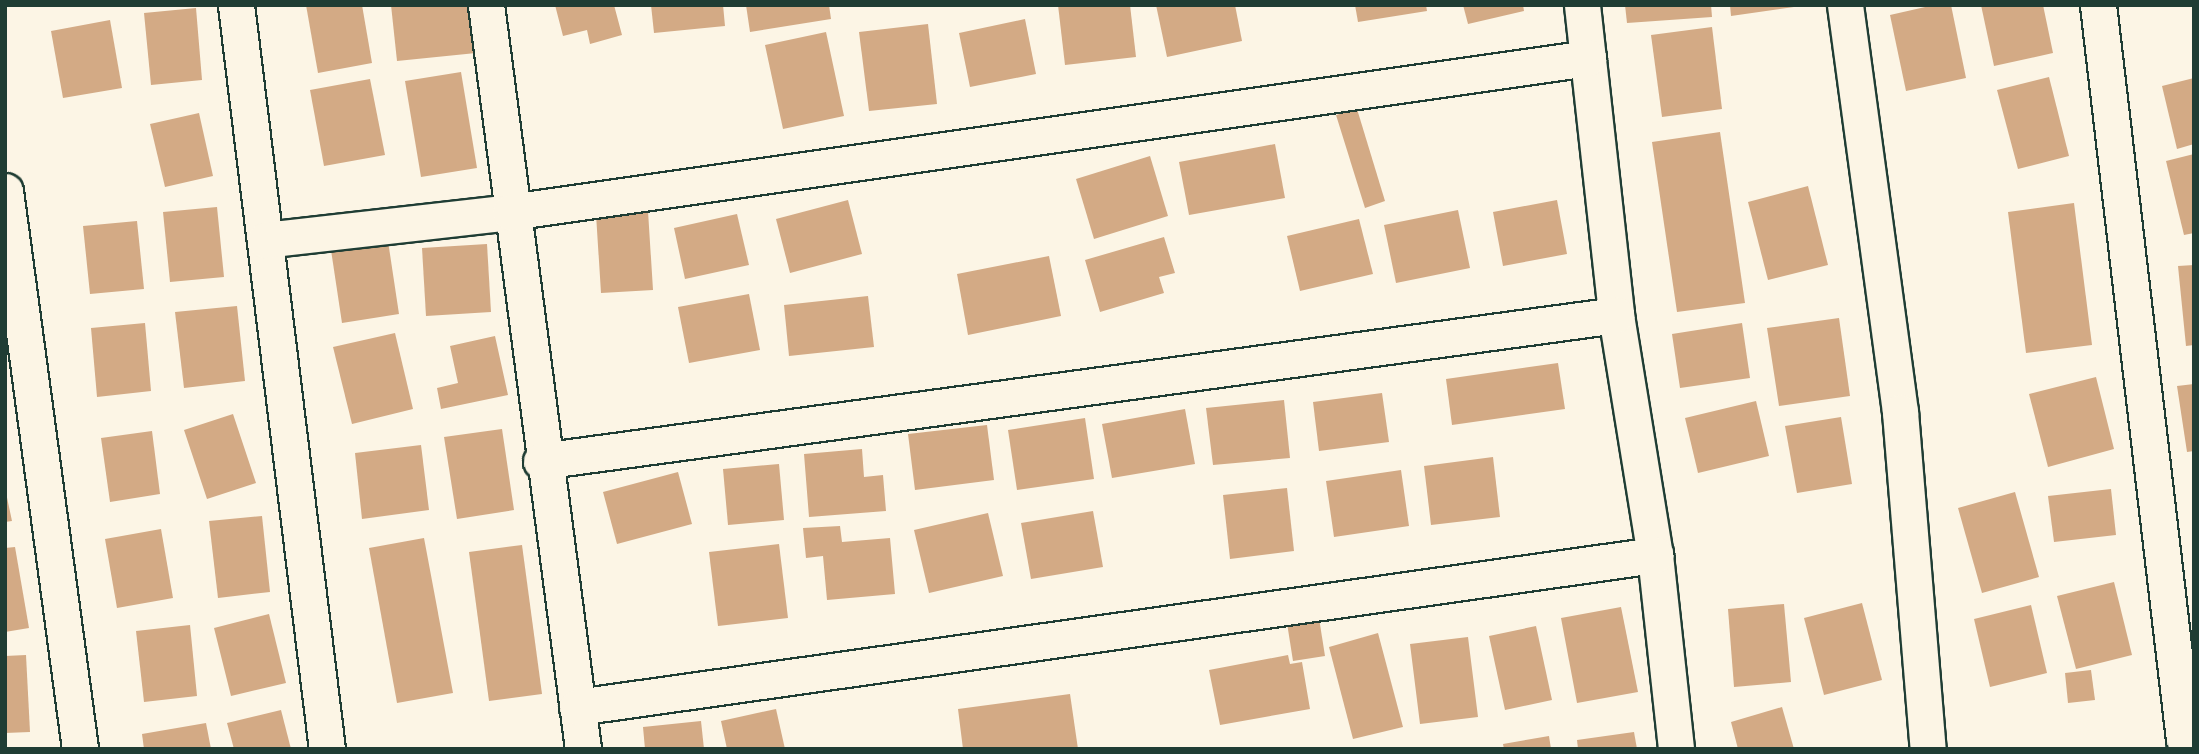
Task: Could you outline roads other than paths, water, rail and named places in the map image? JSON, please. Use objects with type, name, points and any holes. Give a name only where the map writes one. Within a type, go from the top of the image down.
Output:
[{"type":"street","points":[[236,5],[327,749]]},
{"type":"street","points":[[486,5],[541,461],[583,749]]},
{"type":"street","points":[[1583,5],[1616,315],[1655,555],[1676,749]]},
{"type":"street","points":[[1845,5],[1900,412],[1928,749]]},
{"type":"street","points":[[2098,5],[2183,740]]},
{"type":"street","points":[[265,240],[510,212],[1588,58]]},
{"type":"street","points":[[5,191],[80,749]]},
{"type":"street","points":[[541,461],[1616,315]]},
{"type":"street","points":[[577,707],[1655,555]]}]
